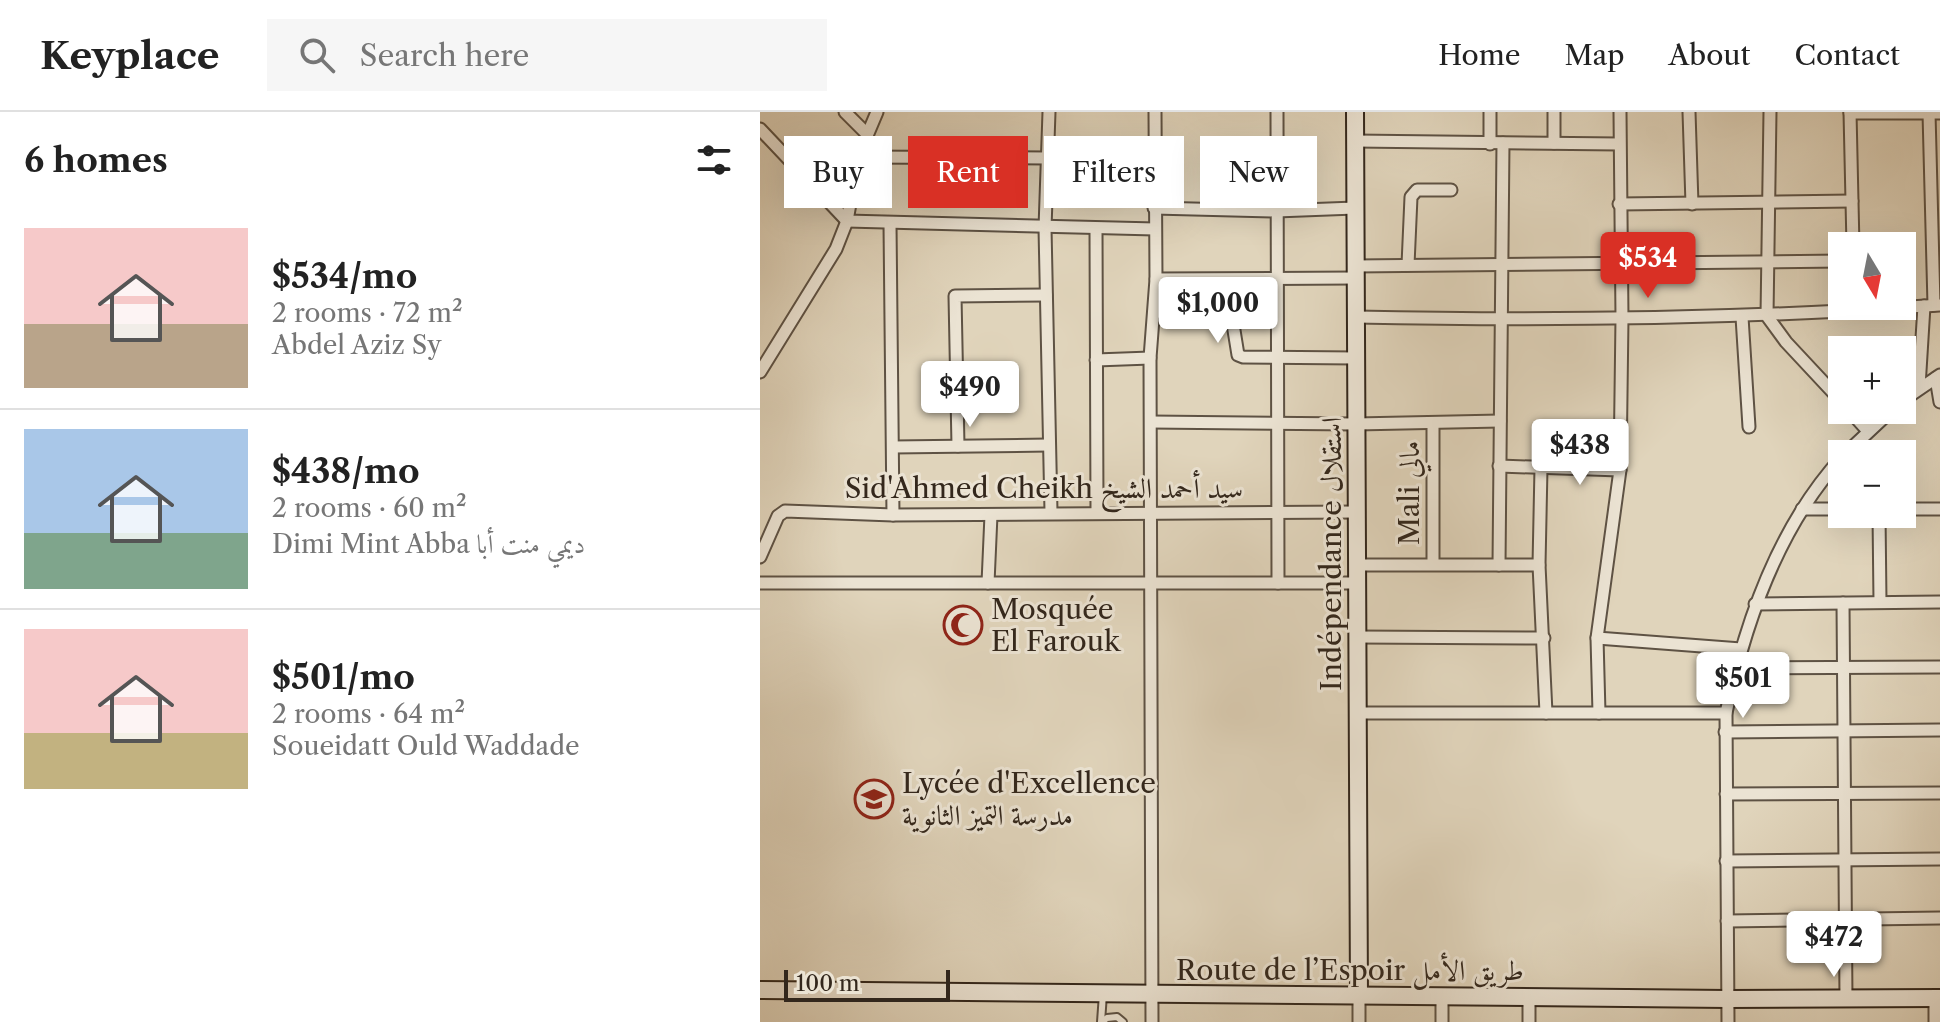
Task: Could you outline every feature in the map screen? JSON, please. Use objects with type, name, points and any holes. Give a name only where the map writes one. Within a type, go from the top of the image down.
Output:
[{"type":"street","points":[[845,112],[867,134],[877,112]]},
{"type":"street","points":[[1048,136],[1049,112]]},
{"type":"street","points":[[1155,112],[1155,136]]},
{"type":"street","points":[[1277,112],[1278,583]]},
{"type":"street","name":"Indépendance استقلال","points":[[1355,112],[1359,996]]},
{"type":"street","points":[[1490,112],[1490,144]]},
{"type":"street","points":[[1554,112],[1554,143]]},
{"type":"street","points":[[1599,713],[1597,638],[1620,470],[1620,112]]},
{"type":"street","points":[[1689,112],[1692,204]]},
{"type":"street","points":[[1770,112],[1767,316],[1786,342],[1828,387]]},
{"type":"street","points":[[1853,232],[1850,113],[1940,113]]},
{"type":"street","points":[[1919,387],[1933,305],[1929,113]]},
{"type":"street","points":[[760,129],[847,221],[1155,229]]},
{"type":"street","points":[[1355,141],[1619,144]]},
{"type":"street","points":[[1499,565],[1503,143]]},
{"type":"street","points":[[892,157],[1044,158]]},
{"type":"street","points":[[1408,265],[1413,192],[1451,190]]},
{"type":"street","points":[[1619,204],[1852,201]]},
{"type":"street","points":[[760,372],[827,266],[847,221],[849,208]]},
{"type":"street","points":[[1046,208],[1051,512]]},
{"type":"street","points":[[1152,1022],[1150,358],[1156,279],[1154,208],[1276,211],[1355,208]]},
{"type":"street","points":[[890,224],[893,515]]},
{"type":"street","points":[[1096,229],[1097,512]]},
{"type":"street","points":[[1156,279],[1277,278],[1408,265],[1828,261]]},
{"type":"street","points":[[958,446],[955,296],[1046,295]]},
{"type":"street","points":[[1356,317],[1503,320],[1742,317],[1828,310]]},
{"type":"street","points":[[1154,312],[1228,313],[1232,318],[1238,355],[1356,358]]},
{"type":"street","points":[[1742,317],[1749,427]]},
{"type":"street","points":[[1096,360],[1150,358]]},
{"type":"street","points":[[1916,389],[1938,376],[1940,402]]},
{"type":"street","points":[[1151,422],[1279,425],[1500,421]]},
{"type":"street","name":"Mali مالي","points":[[1433,423],[1433,564]]},
{"type":"street","points":[[1862,424],[1867,430]]},
{"type":"street","points":[[1858,440],[1874,424]]},
{"type":"street","points":[[893,447],[1049,445]]},
{"type":"street","points":[[1499,466],[1620,470]]},
{"type":"street","points":[[1541,468],[1539,565],[1546,713]]},
{"type":"street","points":[[1728,1022],[1726,713],[1735,668],[1755,604],[1802,509],[1828,475]]},
{"type":"street","points":[[1802,509],[1828,509]]},
{"type":"street","points":[[1916,509],[1940,509]]},
{"type":"street","name":"Sid'Ahmed Cheikh سيد أحمد الشيخ","points":[[760,557],[778,516],[785,511],[893,515],[1357,512]]},
{"type":"street","points":[[988,583],[991,515]]},
{"type":"street","points":[[1879,528],[1880,602]]},
{"type":"street","points":[[1357,565],[1539,565]]},
{"type":"street","points":[[760,583],[1357,583]]},
{"type":"street","points":[[1755,604],[1940,602]]},
{"type":"street","points":[[1843,603],[1846,999]]},
{"type":"street","points":[[1357,637],[1544,638]]},
{"type":"street","points":[[1597,638],[1741,649]]},
{"type":"street","points":[[1735,668],[1940,667]]},
{"type":"street","points":[[1358,713],[1726,713]]},
{"type":"street","points":[[1725,732],[1940,730]]},
{"type":"street","points":[[1726,794],[1940,793]]},
{"type":"street","points":[[1726,861],[1940,859]]},
{"type":"street","points":[[1727,921],[1940,918]]},
{"type":"street","name":"Route de l’Espoir طريق الأمل","points":[[760,990],[1728,999],[1937,998]]},
{"type":"street","points":[[1359,996],[1359,1022]]},
{"type":"street","points":[[1442,996],[1442,1022]]},
{"type":"street","points":[[1529,997],[1529,1022]]},
{"type":"street","points":[[1935,1022],[1937,998]]},
{"type":"lane","points":[[1101,1022],[1103,994]]},
{"type":"lane","points":[[1101,1022],[1117,1017],[1123,1022]]},
{"type":"place","name":"Mosquée El Farouk","points":[[963,625]]},
{"type":"place","name":"Lycée d'Excellence مدرسة التميز الثانوية","points":[[874,799]]}]
